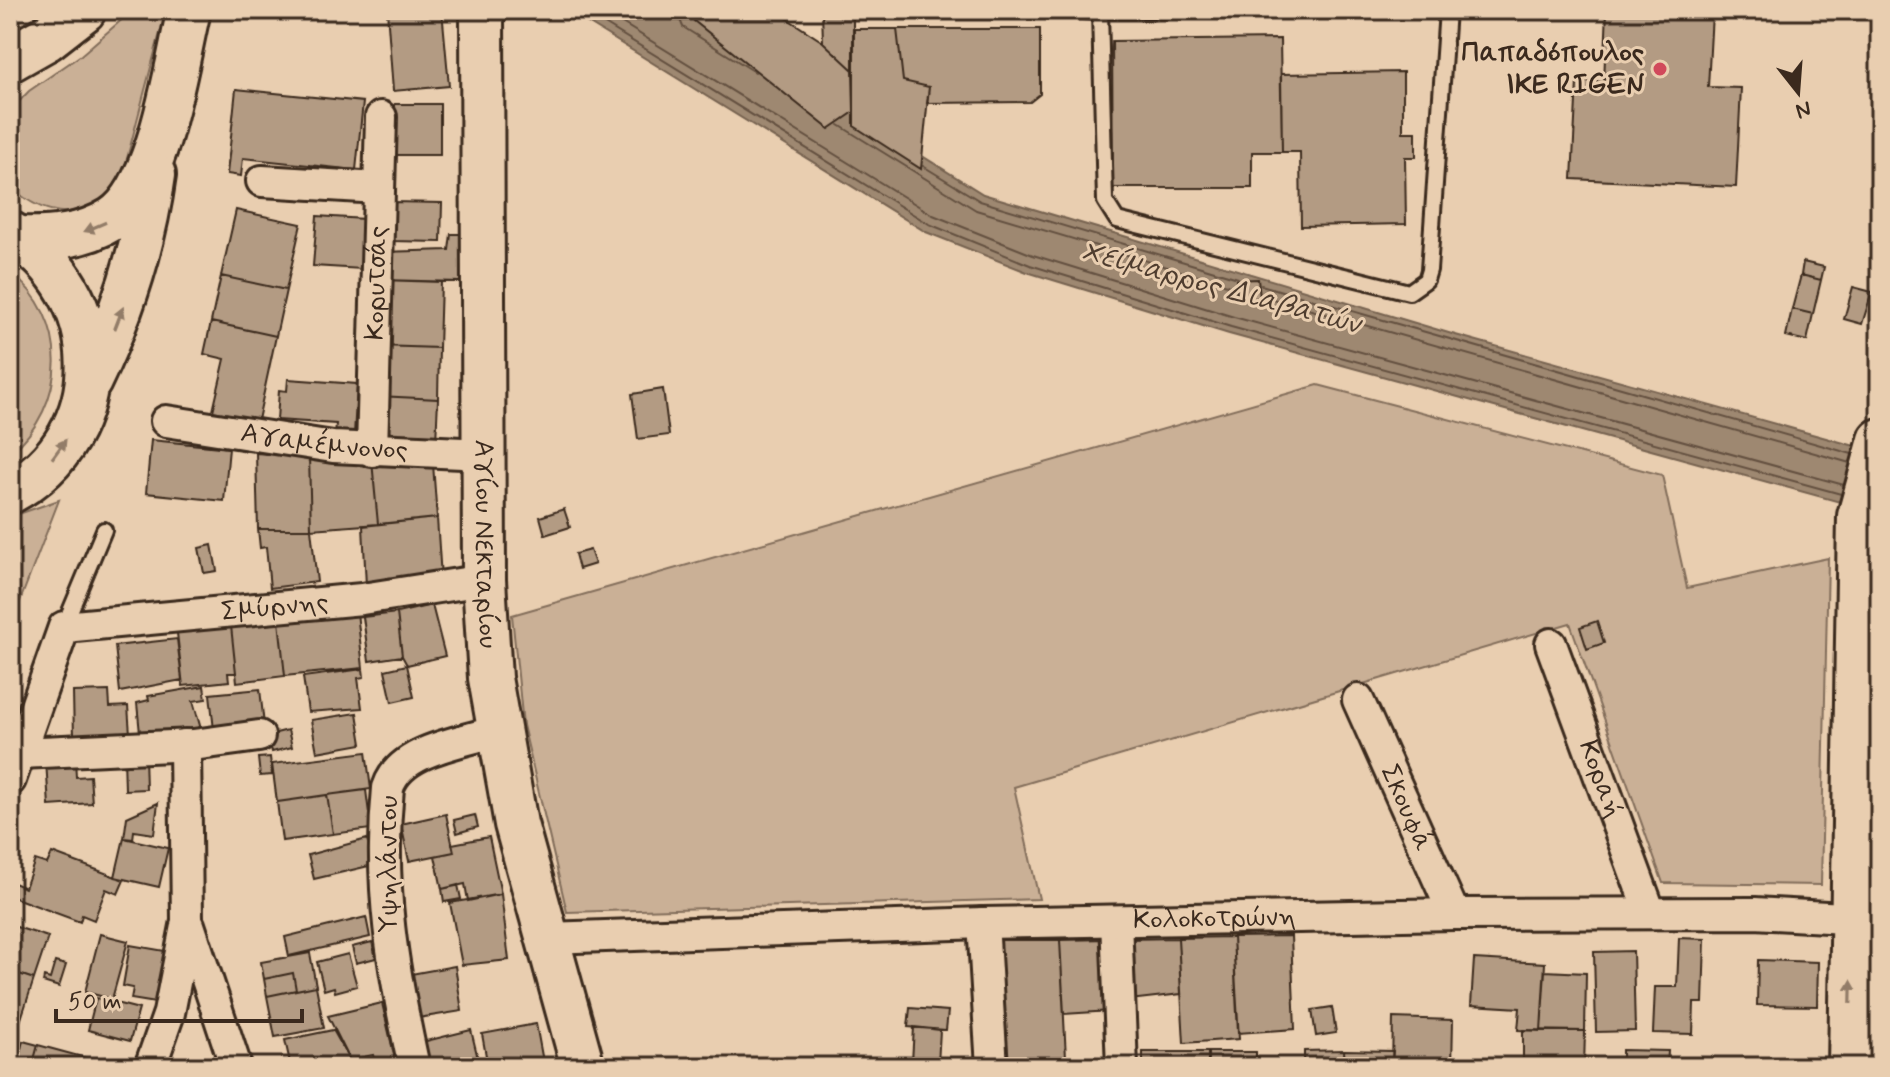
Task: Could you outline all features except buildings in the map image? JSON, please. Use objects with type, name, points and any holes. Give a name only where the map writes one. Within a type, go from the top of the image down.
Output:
[{"type":"highway","points":[[10,58],[47,38],[83,10]]},
{"type":"street","points":[[10,58],[53,10]]},
{"type":"street","points":[[10,492],[43,469],[65,442],[86,388],[111,338],[133,275],[150,207],[158,146],[189,10]]},
{"type":"street","name":"Αγίου Νεκταρίου","points":[[482,10],[484,580],[497,731],[516,824],[583,1067]]},
{"type":"street","name":"Κορυτσάς","points":[[372,451],[381,117]]},
{"type":"street","points":[[14,236],[67,237],[112,219],[131,201],[158,146]]},
{"type":"street","points":[[262,181],[379,188]]},
{"type":"street","points":[[14,236],[52,266],[75,302],[87,345],[86,388]]},
{"type":"street","name":"Αγαμέμνονος","points":[[166,421],[372,451],[484,454]]},
{"type":"street","points":[[1850,1067],[1866,918],[1859,516],[1876,454]]},
{"type":"street","name":"Σμύρνης","points":[[64,627],[362,599],[484,580]]},
{"type":"street","points":[[64,627],[15,767],[259,736]]},
{"type":"street","name":"Κοραή","points":[[1551,644],[1650,913]]},
{"type":"street","name":"Σκουφά","points":[[1358,700],[1454,914]]},
{"type":"street","name":"Υψηλάντου","points":[[414,1067],[392,965],[384,903],[388,788],[392,776],[409,760],[497,731]]},
{"type":"street","points":[[150,1067],[169,1013],[187,921],[185,745]]},
{"type":"street","name":"Κολοκοτρώνη","points":[[547,938],[983,923],[1454,914],[1650,913],[1866,918]]},
{"type":"street","points":[[187,921],[236,1067]]},
{"type":"street","points":[[1116,921],[1122,1067]]},
{"type":"street","points":[[983,923],[992,1067]]},
{"type":"lane","points":[[1065,10],[1165,10]]},
{"type":"lane","points":[[1099,11],[1105,201],[1111,215],[1124,223],[1409,292],[1426,280],[1429,270],[1447,10]]},
{"type":"lane","points":[[64,627],[104,530]]},
{"type":"shaded area","points":[[133,10],[166,10],[124,170],[114,187],[87,208],[73,212],[41,207],[10,186],[10,111],[29,91],[81,55]]},
{"type":"shaded area","points":[[10,272],[30,291],[44,313],[52,337],[55,362],[52,387],[43,412],[29,434],[10,454]]},
{"type":"shaded area","points":[[1318,385],[1662,475],[1687,588],[1828,558],[1821,885],[1663,883],[1570,623],[1014,787],[1039,899],[567,912],[523,725],[512,615]]},
{"type":"shaded area","points":[[59,500],[10,627],[10,517]]},
{"type":"shaded area","points":[[1872,938],[1880,939],[1880,1067],[1869,1067]]},
{"type":"water","name":"Χείμαρρος Διαβατών","points":[[567,10],[689,10],[983,194],[1452,334],[1880,453],[1880,513],[1229,334],[1027,272],[926,232]]},
{"type":"place","name":"Παπαδόπουλος ΙΚΕ RIGEN","points":[[1660,69]]}]
